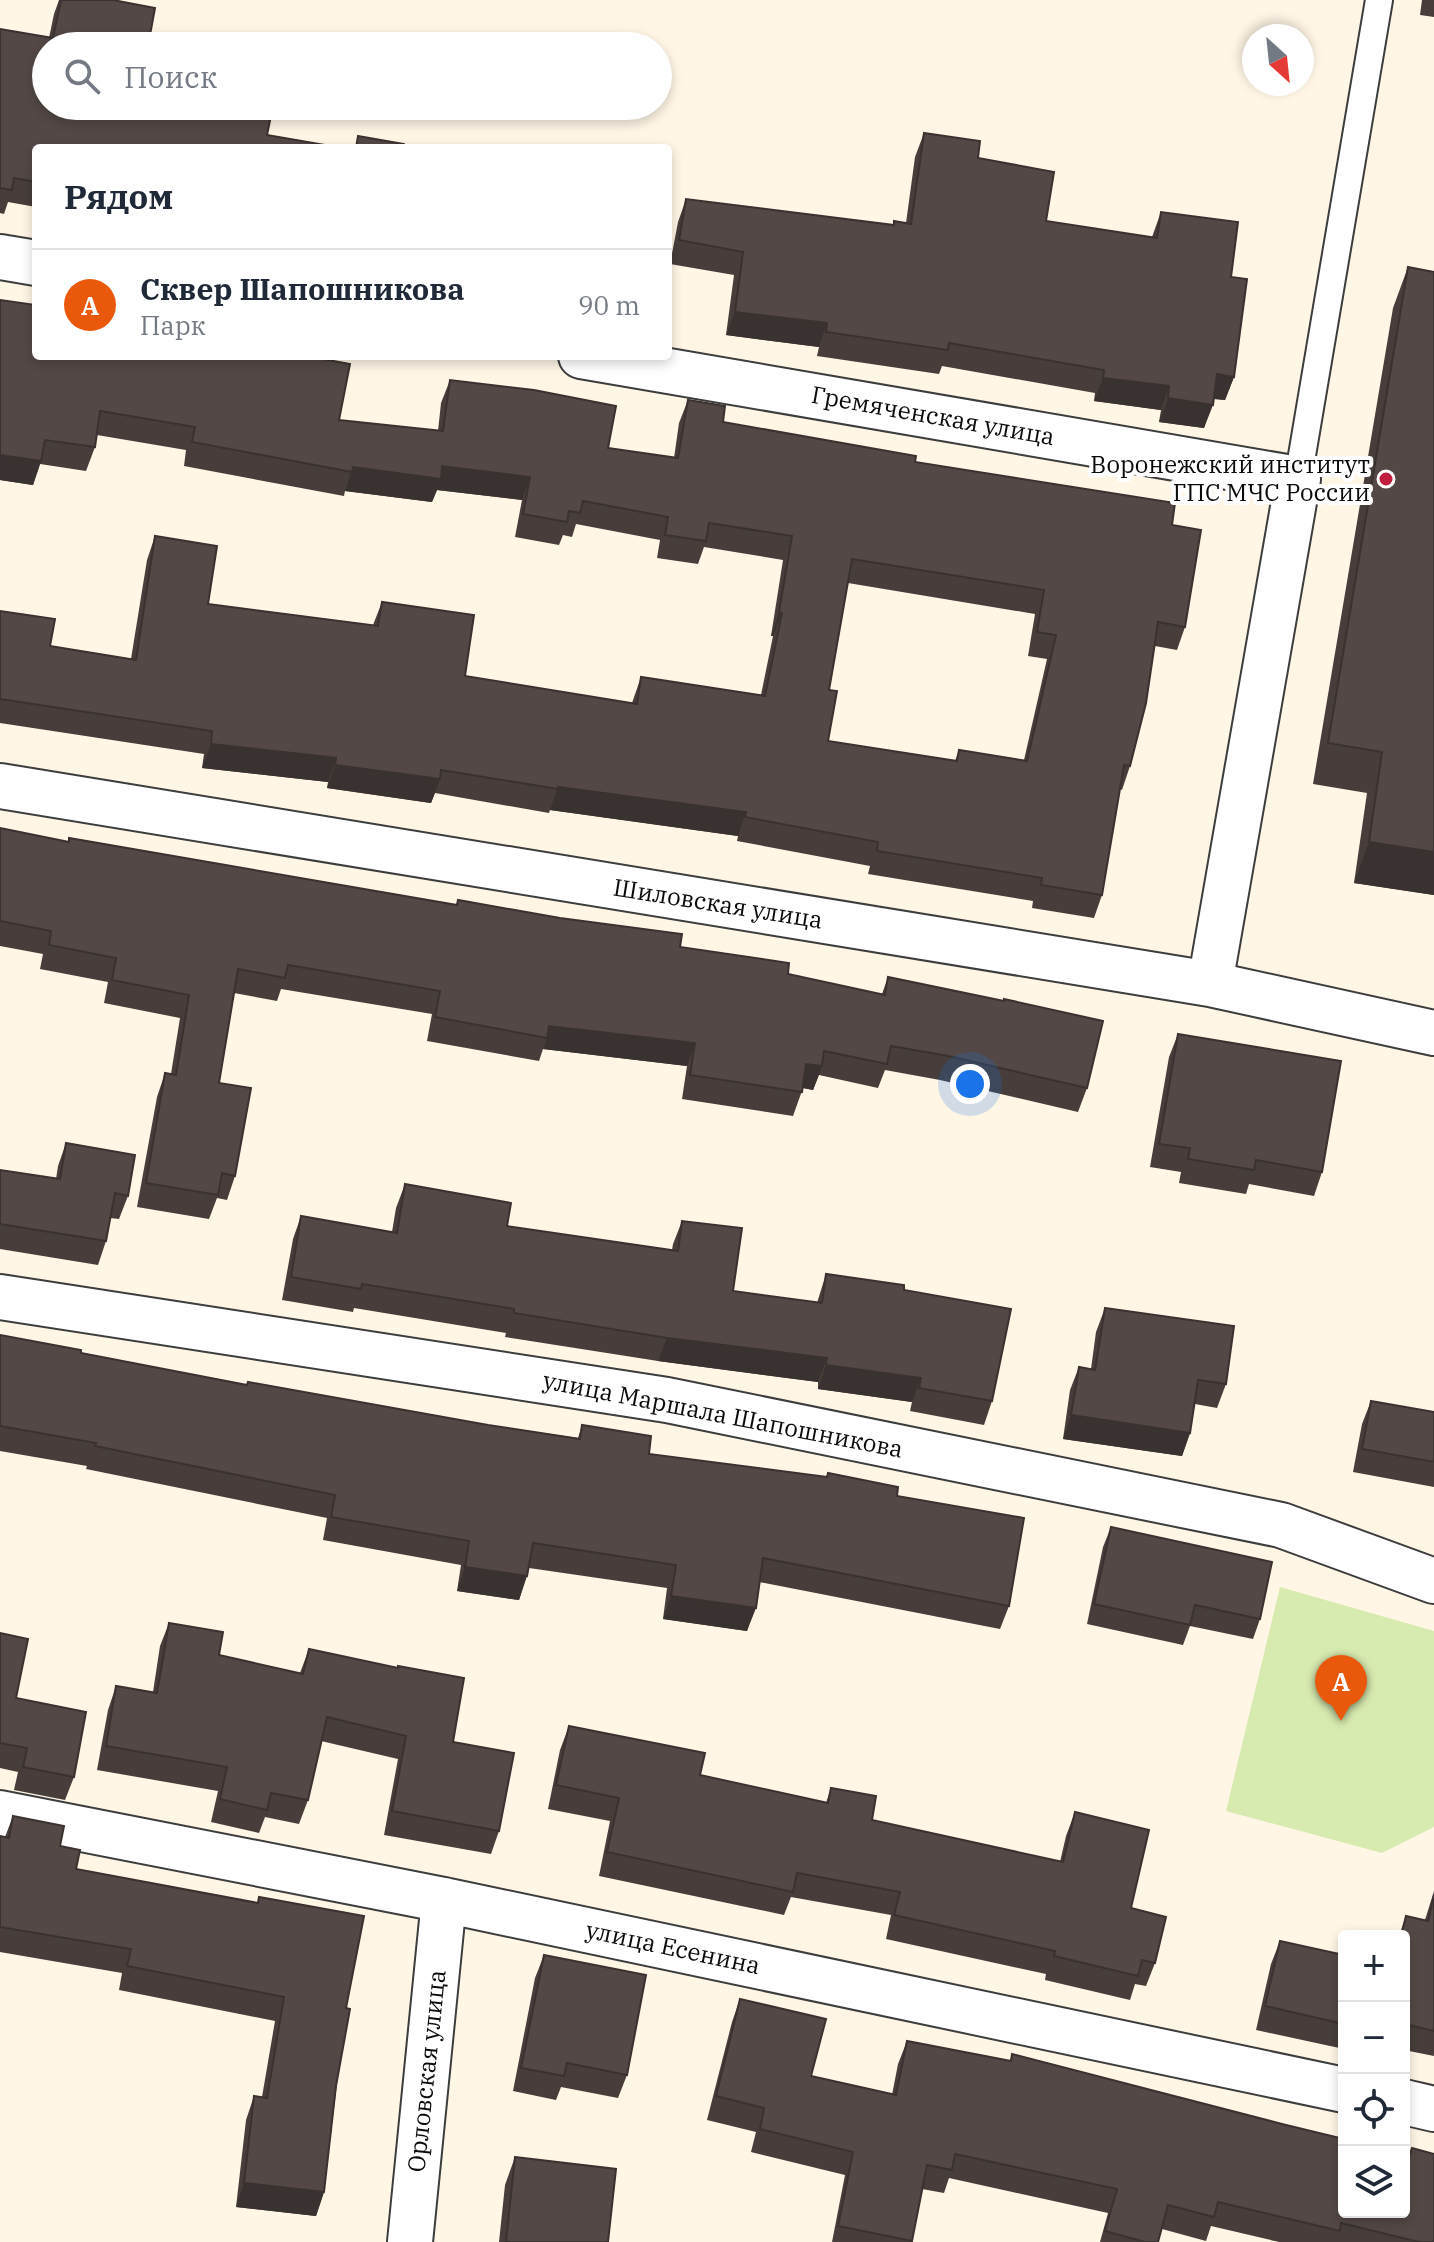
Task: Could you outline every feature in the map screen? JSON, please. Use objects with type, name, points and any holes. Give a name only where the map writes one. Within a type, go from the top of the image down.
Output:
[{"type":"street","points":[[0,257],[32,262]]},
{"type":"street","name":"Гремяченская улица","points":[[604,360],[1298,479]]},
{"type":"street","points":[[1210,984],[1298,479]]},
{"type":"street","name":"Шиловская улица","points":[[0,786],[1210,984],[1434,1033]]},
{"type":"street","name":"улица Маршала Шапошникова","points":[[0,1297],[682,1403],[1281,1525],[1434,1581]]},
{"type":"street","name":"улица Есенина","points":[[0,1813],[444,1900],[1338,2089]]},
{"type":"street","name":"Орловская улица","points":[[410,2242],[444,1900]]},
{"type":"street","points":[[1410,2103],[1434,2109]]},
{"type":"lane","points":[[1298,479],[1379,0]]},
{"type":"green space","points":[[1280,1587],[1434,1631],[1434,1827],[1382,1853],[1226,1811]]},
{"type":"building","points":[[61,0],[113,0],[155,8],[151,32],[54,32]]},
{"type":"building","points":[[0,29],[32,34],[32,120],[270,120],[267,135],[319,144],[32,144],[32,181],[14,178],[12,190],[0,188]]},
{"type":"building","points":[[924,133],[980,141],[978,158],[1054,172],[1046,221],[1157,238],[1161,212],[1238,222],[1231,277],[1247,279],[1234,377],[1217,374],[1213,405],[1168,398],[1169,386],[1103,378],[1104,370],[949,343],[948,350],[826,332],[827,323],[735,312],[743,252],[679,240],[686,199],[894,225],[894,221],[911,224]]},
{"type":"building","points":[[358,136],[404,144],[357,144]]},
{"type":"building","points":[[1408,267],[1434,272],[1434,852],[1369,842],[1382,752],[1328,743]]},
{"type":"building","points":[[0,300],[32,304],[32,360],[328,360],[350,364],[339,420],[443,431],[450,380],[534,390],[616,406],[608,448],[678,458],[688,400],[725,406],[723,422],[916,456],[915,462],[1175,503],[1172,525],[1201,530],[1185,627],[1158,622],[1146,703],[1130,766],[1124,765],[1102,895],[1041,885],[1042,878],[877,851],[878,842],[745,817],[746,812],[558,789],[441,770],[440,779],[335,765],[336,758],[211,744],[212,731],[0,699],[0,611],[55,619],[50,646],[136,660],[155,536],[217,546],[208,604],[378,626],[382,602],[474,615],[465,676],[637,704],[641,677],[765,696],[782,613],[779,612],[792,536],[709,523],[706,541],[665,535],[668,517],[583,501],[580,513],[569,511],[567,522],[523,514],[530,477],[442,466],[441,479],[353,467],[352,472],[192,442],[195,427],[100,411],[95,447],[45,440],[41,461],[0,455]],"holes":[[[852,559],[1044,590],[1037,632],[1056,635],[1027,761],[959,750],[957,761],[828,741],[837,691],[829,690]]]},
{"type":"building","points":[[0,828],[457,905],[458,900],[560,918],[682,934],[680,947],[789,963],[788,974],[885,995],[888,977],[1103,1021],[1087,1088],[891,1046],[887,1064],[824,1051],[822,1066],[806,1064],[802,1092],[690,1075],[695,1043],[549,1026],[547,1038],[435,1017],[440,991],[288,965],[285,978],[238,969],[219,1083],[251,1088],[235,1176],[222,1173],[218,1195],[146,1183],[165,1073],[176,1075],[189,995],[112,980],[116,958],[49,945],[51,931],[0,921]]},
{"type":"building","points":[[1178,1034],[1341,1061],[1322,1172],[1256,1160],[1254,1170],[1188,1159],[1190,1148],[1159,1144]]},
{"type":"building","points":[[66,1143],[135,1155],[128,1196],[115,1193],[106,1241],[0,1224],[0,1170],[60,1179]]},
{"type":"building","points":[[405,1184],[511,1203],[507,1226],[678,1251],[682,1221],[742,1228],[733,1291],[822,1303],[826,1274],[904,1285],[904,1290],[1011,1309],[992,1401],[919,1388],[921,1378],[826,1365],[827,1358],[667,1338],[362,1284],[361,1289],[291,1277],[301,1216],[397,1233]]},
{"type":"building","points":[[1105,1308],[1234,1326],[1226,1384],[1198,1380],[1190,1433],[1071,1415],[1079,1367],[1095,1370]]},
{"type":"building","points":[[0,1335],[247,1385],[248,1382],[488,1425],[580,1439],[582,1425],[651,1436],[649,1454],[827,1477],[828,1473],[898,1487],[897,1496],[1024,1518],[1009,1606],[763,1558],[756,1608],[671,1596],[676,1565],[533,1543],[527,1576],[465,1567],[469,1541],[331,1517],[335,1495],[95,1446],[96,1443],[0,1426]]},
{"type":"building","points":[[1371,1401],[1434,1412],[1434,1462],[1362,1449]]},
{"type":"building","points":[[1111,1527],[1272,1562],[1260,1619],[1195,1605],[1190,1625],[1094,1604]]},
{"type":"building","points":[[169,1623],[223,1632],[219,1655],[303,1674],[309,1649],[464,1678],[453,1742],[514,1753],[499,1831],[392,1811],[406,1736],[327,1717],[308,1800],[271,1793],[267,1810],[220,1799],[227,1767],[106,1746],[116,1686],[157,1693]]},
{"type":"building","points":[[0,1633],[28,1639],[16,1698],[86,1712],[74,1777],[23,1767],[27,1748],[0,1743]]},
{"type":"building","points":[[569,1726],[705,1753],[700,1775],[828,1803],[831,1788],[876,1796],[872,1820],[1063,1862],[1075,1812],[1149,1830],[1131,1908],[1166,1917],[1155,1963],[1142,1960],[1138,1976],[1054,1956],[1055,1951],[894,1915],[900,1892],[797,1873],[793,1892],[607,1852],[619,1798],[556,1785]]},
{"type":"building","points":[[13,1816],[64,1826],[60,1846],[80,1850],[76,1869],[258,1903],[259,1897],[364,1916],[346,2008],[350,2009],[336,2086],[324,2192],[244,2183],[254,2096],[267,2098],[284,1997],[127,1966],[131,1949],[0,1927],[0,1836],[9,1838]]},
{"type":"building","points":[[1434,1895],[1434,2031],[1410,2025],[1410,1930],[1402,1930],[1406,1916],[1428,1921]]},
{"type":"building","points":[[1280,1941],[1338,1954],[1338,2023],[1265,2006]]},
{"type":"building","points":[[544,1955],[646,1975],[627,2075],[567,2063],[564,2076],[521,2068]]},
{"type":"building","points":[[740,1999],[826,2019],[811,2076],[896,2095],[907,2041],[1011,2061],[1012,2054],[1338,2138],[1338,2218],[1410,2218],[1412,2148],[1434,2154],[1434,2242],[1419,2242],[1341,2223],[1340,2231],[1218,2202],[1214,2217],[1168,2205],[1158,2242],[1145,2242],[1105,2231],[1117,2189],[955,2154],[952,2170],[927,2165],[912,2241],[838,2226],[853,2152],[760,2129],[764,2108],[716,2096]]},
{"type":"building","points":[[515,2157],[616,2169],[608,2242],[506,2242]]},
{"type":"place","name":"Воронежский институт ГПС МЧС России","points":[[1386,479]]},
{"type":"place","name":"Сквер Шапошникова","points":[[1341,1721]]}]
